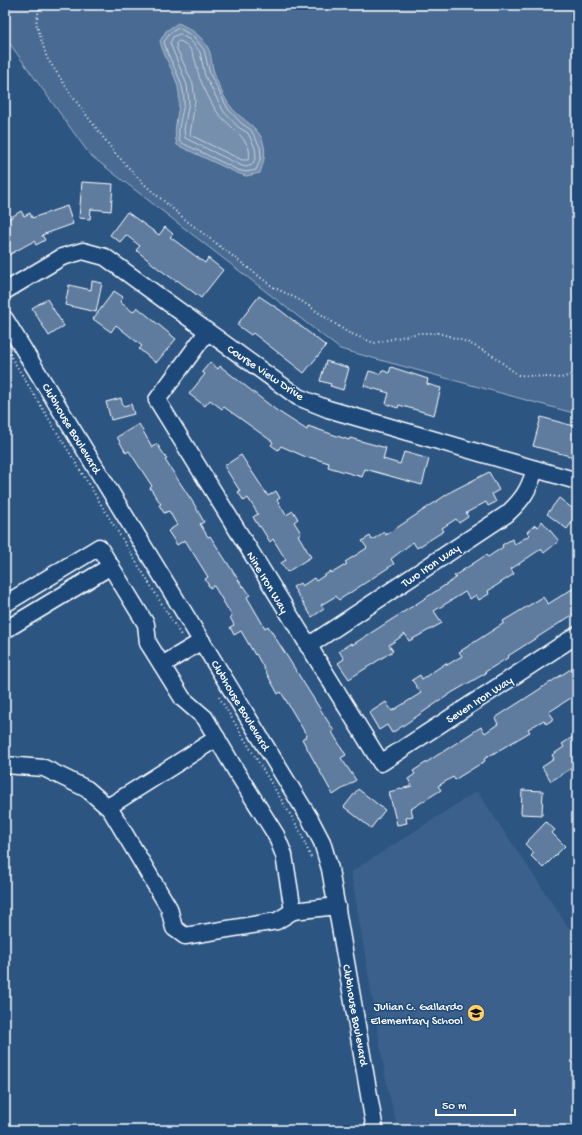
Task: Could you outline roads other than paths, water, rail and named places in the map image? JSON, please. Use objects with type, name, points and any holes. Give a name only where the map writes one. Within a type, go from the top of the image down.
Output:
[{"type":"street","name":"Course View Drive","points":[[5,291],[62,257],[83,251],[105,257],[298,397],[328,409],[577,481]]},
{"type":"street","name":"Clubhouse Boulevard","points":[[5,318],[310,818],[322,842],[330,869],[337,906],[376,1130]]},
{"type":"street","name":"Nine Iron Way","points":[[208,332],[157,400],[381,763]]},
{"type":"street","name":"Two Iron Way","points":[[308,646],[507,514],[521,501],[530,486],[535,469]]},
{"type":"street","points":[[5,604],[99,547],[146,624],[148,643],[183,699],[205,718],[276,835],[284,855],[293,910]]},
{"type":"street","points":[[5,630],[111,566]]},
{"type":"street","name":"Seven Iron Way","points":[[381,763],[577,635]]},
{"type":"street","points":[[162,665],[202,641]]},
{"type":"street","points":[[108,807],[217,738]]},
{"type":"street","points":[[5,765],[44,768],[87,789],[108,807],[169,908],[174,928],[185,936],[277,921],[293,910],[337,906]]},
{"type":"water","points":[[178,23],[195,33],[208,48],[217,81],[226,99],[235,112],[255,129],[262,139],[265,153],[260,173],[246,176],[237,173],[177,145],[175,131],[179,102],[178,87],[160,41],[166,31]]},
{"type":"place","name":"Julian C. Gallardo Elementary School","points":[[476,1013]]}]
